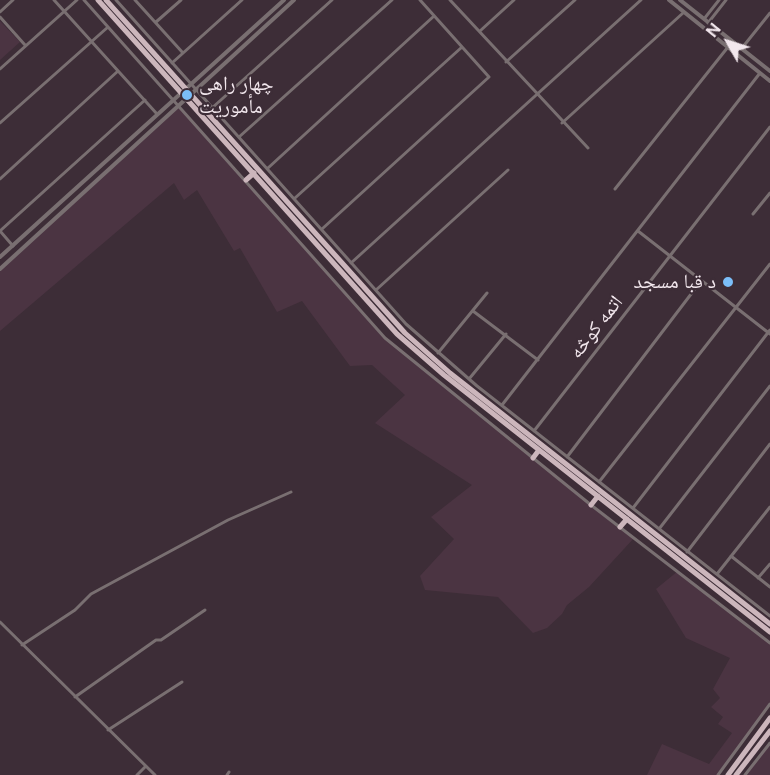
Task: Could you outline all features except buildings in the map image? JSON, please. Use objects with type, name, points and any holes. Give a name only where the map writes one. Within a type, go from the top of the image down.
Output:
[{"type":"highway","points":[[98,0],[189,92],[254,173],[387,324],[459,388],[770,632]]},
{"type":"highway","points":[[106,0],[376,303],[429,355],[770,624]]},
{"type":"highway","points":[[246,180],[254,173]]},
{"type":"highway","points":[[426,372],[431,364]]},
{"type":"highway","points":[[454,394],[459,388]]},
{"type":"highway","points":[[533,458],[539,450]]},
{"type":"highway","points":[[591,505],[598,496]]},
{"type":"highway","points":[[620,527],[627,519]]},
{"type":"highway","points":[[728,775],[770,718]]},
{"type":"highway","points":[[736,775],[770,731]]},
{"type":"street","points":[[0,12],[13,0]]},
{"type":"street","points":[[54,0],[158,115]]},
{"type":"street","points":[[0,69],[77,0]]},
{"type":"street","points":[[84,0],[385,338],[591,505],[770,643]]},
{"type":"street","points":[[116,0],[172,63],[189,92],[212,108],[406,324],[469,379],[770,616]]},
{"type":"street","points":[[135,0],[183,53]]},
{"type":"street","points":[[156,22],[181,0]]},
{"type":"street","points":[[172,63],[242,0]]},
{"type":"street","points":[[0,269],[179,105],[189,92],[284,0]]},
{"type":"street","points":[[0,257],[174,100],[189,92],[294,0]]},
{"type":"street","points":[[212,108],[332,0]]},
{"type":"street","points":[[239,137],[392,0]]},
{"type":"street","points":[[322,230],[488,79],[488,75],[420,0]]},
{"type":"street","points":[[451,0],[536,95],[588,148]]},
{"type":"street","points":[[479,32],[514,0]]},
{"type":"street","points":[[506,62],[574,0]]},
{"type":"street","points":[[351,263],[641,0]]},
{"type":"street","points":[[669,0],[770,81]]},
{"type":"street","points":[[680,0],[770,71]]},
{"type":"street","points":[[706,21],[719,0]]},
{"type":"street","points":[[706,21],[726,0]]},
{"type":"street","points":[[562,123],[683,12]]},
{"type":"street","points":[[742,48],[770,13]]},
{"type":"street","points":[[268,168],[434,16]]},
{"type":"street","points":[[0,18],[26,45]]},
{"type":"street","points":[[0,123],[108,27]]},
{"type":"street","points":[[295,198],[462,47]]},
{"type":"street","points":[[615,189],[728,47]]},
{"type":"street","points":[[0,179],[118,71]]},
{"type":"street","points":[[502,405],[760,73]]},
{"type":"street","points":[[13,246],[0,231],[145,100]]},
{"type":"street","name":"اتمه کوڅه","points":[[534,431],[770,127]]},
{"type":"street","points":[[376,290],[508,170]]},
{"type":"street","points":[[753,214],[770,193]]},
{"type":"street","points":[[633,508],[769,332],[638,231]]},
{"type":"street","points":[[599,482],[770,264]]},
{"type":"street","points":[[567,457],[701,281]]},
{"type":"street","points":[[438,353],[487,292]]},
{"type":"street","points":[[473,310],[538,360]]},
{"type":"street","points":[[469,379],[506,334]]},
{"type":"street","points":[[659,530],[770,386]]},
{"type":"street","points":[[687,552],[770,444]]},
{"type":"street","points":[[22,645],[75,610],[91,594],[228,520],[291,492]]},
{"type":"street","points":[[717,574],[770,507]]},
{"type":"street","points":[[731,556],[770,587]]},
{"type":"street","points":[[759,578],[770,564]]},
{"type":"street","points":[[75,697],[156,640],[161,640],[205,610]]},
{"type":"street","points":[[0,622],[155,775]]},
{"type":"street","points":[[108,730],[182,682]]},
{"type":"street","points":[[718,775],[770,704]]},
{"type":"street","points":[[745,775],[770,743]]},
{"type":"street","points":[[137,775],[146,766]]},
{"type":"shaded area","points":[[0,21],[20,42],[0,60]]},
{"type":"shaded area","points":[[179,105],[385,338],[634,538],[547,628],[533,633],[498,597],[425,590],[420,576],[454,539],[431,517],[472,485],[375,423],[405,395],[372,365],[350,366],[302,301],[277,312],[240,248],[234,251],[197,190],[184,200],[174,183],[0,331],[0,269]]},
{"type":"shaded area","points":[[678,571],[770,643],[770,704],[718,775],[647,775],[662,744],[709,764],[732,733],[718,724],[723,717],[711,707],[720,698],[713,689],[730,658],[686,638],[656,589]]},
{"type":"shaded area","points":[[770,743],[770,775],[745,775]]},
{"type":"place","name":"چهار راهی مأموریت","points":[[187,95]]},
{"type":"place","name":"د قبا مسجد","points":[[728,282]]}]
